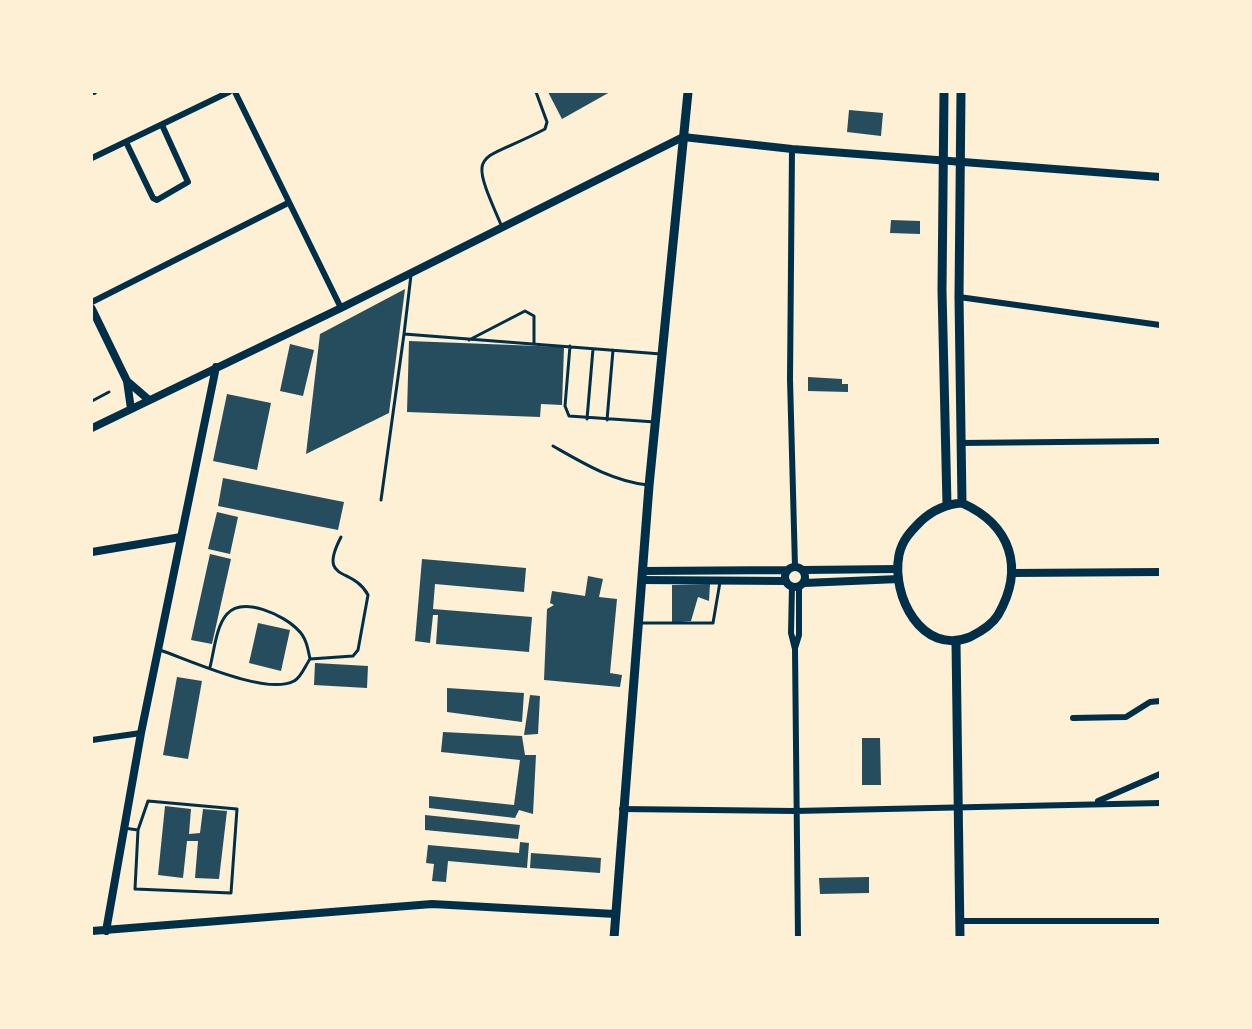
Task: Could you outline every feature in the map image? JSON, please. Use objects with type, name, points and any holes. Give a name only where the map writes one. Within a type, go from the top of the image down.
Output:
[{"type":"main road","points":[[614,938],[622,808],[638,623],[688,92]]},
{"type":"main road","points":[[944,92],[942,290],[947,505]]},
{"type":"main road","points":[[961,92],[959,297],[962,503]]},
{"type":"main road","points":[[962,503],[985,514],[999,531],[1009,551],[1012,573],[1008,597],[996,619],[978,633],[956,642],[933,635],[914,620],[903,599],[898,569],[900,553],[911,531],[928,515],[947,505],[962,503]]},
{"type":"main road","points":[[643,575],[795,569],[898,569]]},
{"type":"main road","points":[[795,569],[795,584]]},
{"type":"main road","points":[[795,569],[806,577],[795,584]]},
{"type":"main road","points":[[1012,573],[1161,572]]},
{"type":"main road","points":[[643,575],[720,582],[795,584],[898,579]]},
{"type":"main road","points":[[956,642],[960,938]]},
{"type":"street","points":[[92,159],[229,92]]},
{"type":"street","points":[[235,92],[341,308]]},
{"type":"street","points":[[126,141],[157,200],[188,182],[162,125]]},
{"type":"street","points":[[92,428],[341,308],[683,137],[792,149],[1161,177]]},
{"type":"street","points":[[792,149],[789,379],[795,569]]},
{"type":"street","points":[[92,302],[288,202]]},
{"type":"street","points":[[959,297],[1161,325]]},
{"type":"street","points":[[92,309],[127,381],[131,409]]},
{"type":"street","points":[[106,931],[141,733],[216,367]]},
{"type":"street","points":[[127,381],[149,400]]},
{"type":"street","points":[[960,442],[1161,441]]},
{"type":"street","points":[[92,552],[181,537]]},
{"type":"street","points":[[795,584],[791,633],[795,649],[798,938]]},
{"type":"street","points":[[1073,718],[1126,717],[1150,702],[1161,701]]},
{"type":"street","points":[[92,740],[141,733]]},
{"type":"street","points":[[1094,802],[1161,774]]},
{"type":"street","points":[[622,808],[795,811],[1161,802]]},
{"type":"street","points":[[92,931],[432,904],[615,914]]},
{"type":"street","points":[[960,921],[1161,921]]},
{"type":"lane","points":[[502,228],[483,183],[481,164],[485,157],[495,151],[545,129],[545,115],[536,92]]},
{"type":"lane","points":[[381,500],[411,273]]},
{"type":"lane","points":[[468,340],[525,311],[534,316],[534,344]]},
{"type":"lane","points":[[404,334],[664,354]]},
{"type":"lane","points":[[570,346],[566,410],[572,418],[657,422]]},
{"type":"lane","points":[[587,419],[593,349]]},
{"type":"lane","points":[[607,421],[613,350]]},
{"type":"lane","points":[[92,401],[109,392]]},
{"type":"lane","points":[[553,446],[609,476],[650,486]]},
{"type":"lane","points":[[158,650],[253,683],[285,685],[296,680],[310,660],[317,657],[348,658],[358,650],[368,595],[360,583],[336,570],[332,563],[332,554],[341,537]]},
{"type":"lane","points":[[638,623],[713,623],[720,582]]},
{"type":"lane","points":[[210,667],[225,616],[233,608],[242,606],[279,617],[298,630],[307,644],[310,660]]},
{"type":"lane","points":[[148,801],[237,809],[231,893],[135,889],[138,830],[148,801]]},
{"type":"lane","points":[[124,828],[138,830]]},
{"type":"building","points":[[548,92],[610,92],[562,119]]},
{"type":"building","points":[[849,110],[883,113],[881,136],[847,132]]},
{"type":"building","points":[[891,220],[920,221],[920,234],[890,233]]},
{"type":"building","points":[[405,289],[389,413],[306,454],[320,334]]},
{"type":"building","points":[[409,341],[564,347],[562,405],[541,404],[540,417],[407,412]]},
{"type":"building","points":[[290,344],[314,350],[303,396],[280,391]]},
{"type":"building","points":[[808,377],[842,379],[842,384],[848,384],[848,392],[808,391]]},
{"type":"building","points":[[227,394],[271,403],[257,470],[213,461]]},
{"type":"building","points":[[223,478],[344,502],[338,530],[218,506]]},
{"type":"building","points":[[217,512],[238,517],[230,554],[208,549]]},
{"type":"building","points":[[210,554],[231,559],[212,644],[191,640]]},
{"type":"building","points":[[422,559],[526,568],[524,592],[435,584],[433,609],[532,617],[529,652],[436,644],[438,615],[433,615],[430,643],[415,641]]},
{"type":"building","points":[[588,576],[603,579],[599,597],[617,599],[610,673],[622,675],[620,687],[544,680],[547,609],[554,605],[550,603],[552,591],[585,596]]},
{"type":"building","points":[[710,584],[709,601],[698,597],[691,621],[672,623],[672,585]]},
{"type":"building","points":[[258,623],[290,630],[281,671],[249,663]]},
{"type":"building","points":[[315,663],[368,666],[367,688],[314,685]]},
{"type":"building","points":[[177,677],[202,681],[188,759],[163,755]]},
{"type":"building","points":[[447,688],[524,693],[522,722],[447,712]]},
{"type":"building","points":[[530,695],[540,696],[538,734],[524,735]]},
{"type":"building","points":[[443,732],[522,736],[525,755],[536,755],[533,814],[519,810],[515,818],[429,808],[429,796],[514,805],[520,760],[441,752]]},
{"type":"building","points":[[862,738],[880,738],[881,785],[862,785]]},
{"type":"building","points":[[165,806],[191,809],[189,834],[200,833],[203,809],[227,811],[219,879],[195,878],[198,841],[187,841],[183,878],[158,875]]},
{"type":"building","points":[[425,815],[520,825],[518,839],[425,830]]},
{"type":"building","points":[[520,842],[529,843],[527,868],[448,861],[446,882],[432,881],[434,864],[426,863],[428,845],[519,853]]},
{"type":"building","points":[[531,853],[601,858],[600,873],[530,868]]},
{"type":"building","points":[[869,877],[869,893],[820,894],[819,878]]}]
